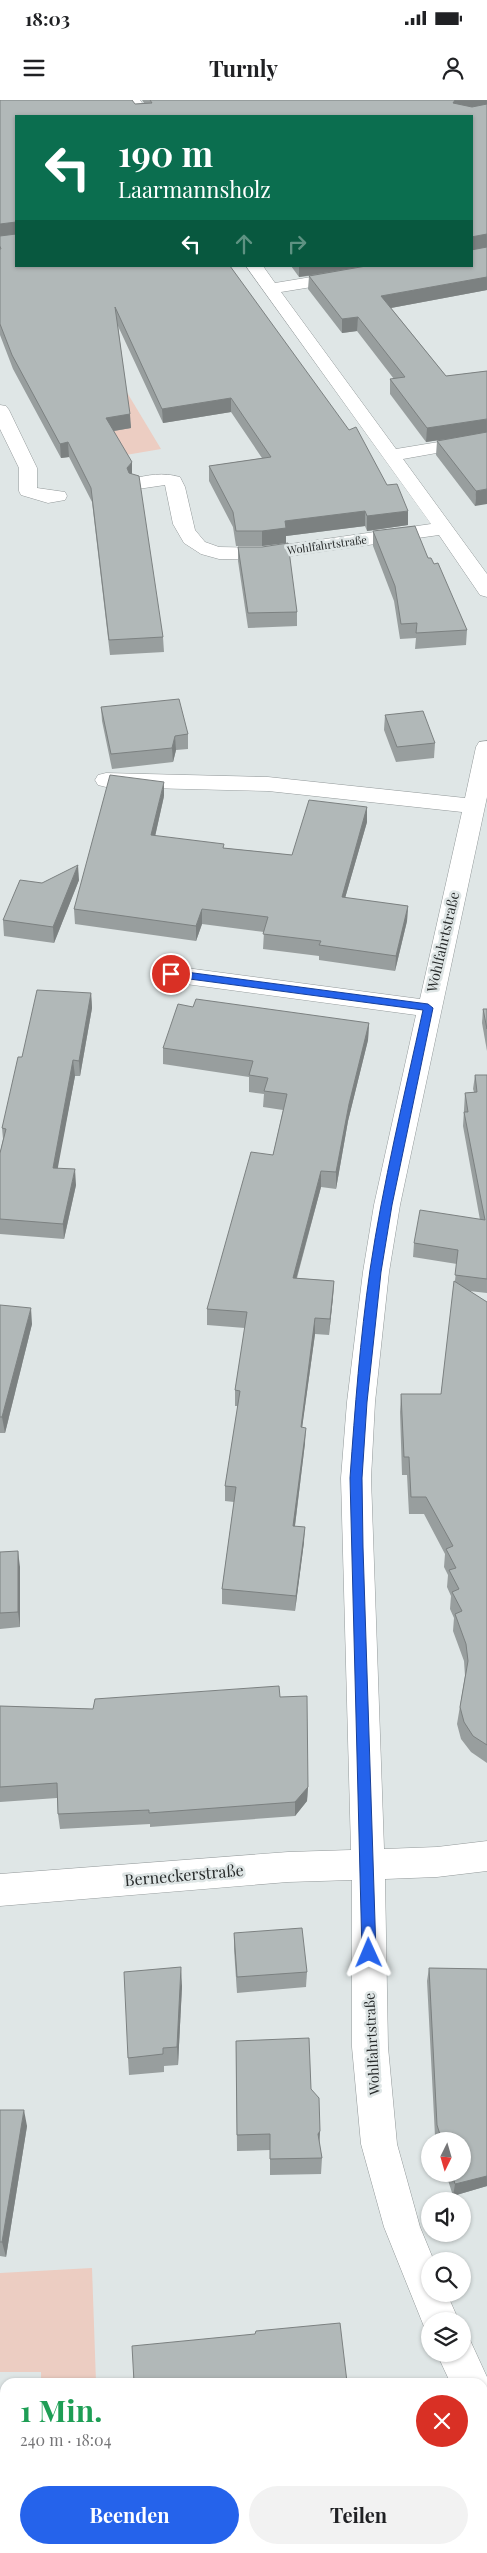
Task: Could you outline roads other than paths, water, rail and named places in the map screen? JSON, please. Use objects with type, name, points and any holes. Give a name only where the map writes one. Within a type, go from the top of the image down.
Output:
[{"type":"street","points":[[133,100],[143,115]]},
{"type":"street","points":[[255,267],[444,528],[487,591]]},
{"type":"street","points":[[270,289],[404,267]]},
{"type":"street","points":[[0,410],[28,468],[28,491],[48,497],[58,496]]},
{"type":"street","points":[[392,456],[487,440]]},
{"type":"street","name":"Wohlfahrtstraße","points":[[138,483],[164,478],[173,481],[178,490],[185,531],[194,542],[211,551],[234,555],[262,554],[444,528]]},
{"type":"street","name":"Wohlfahrtstraße","points":[[436,2312],[402,2226],[379,2144],[370,2048],[368,1865],[356,1478],[361,1402],[376,1272],[387,1205],[428,1008],[487,747]]},
{"type":"street","points":[[106,780],[268,784],[473,806]]},
{"type":"street","points":[[171,974],[428,1008]]},
{"type":"street","name":"Berneckerstraße","points":[[0,1890],[288,1867],[437,1862],[487,1856]]},
{"type":"street","points":[[460,2362],[468,2378]]}]
